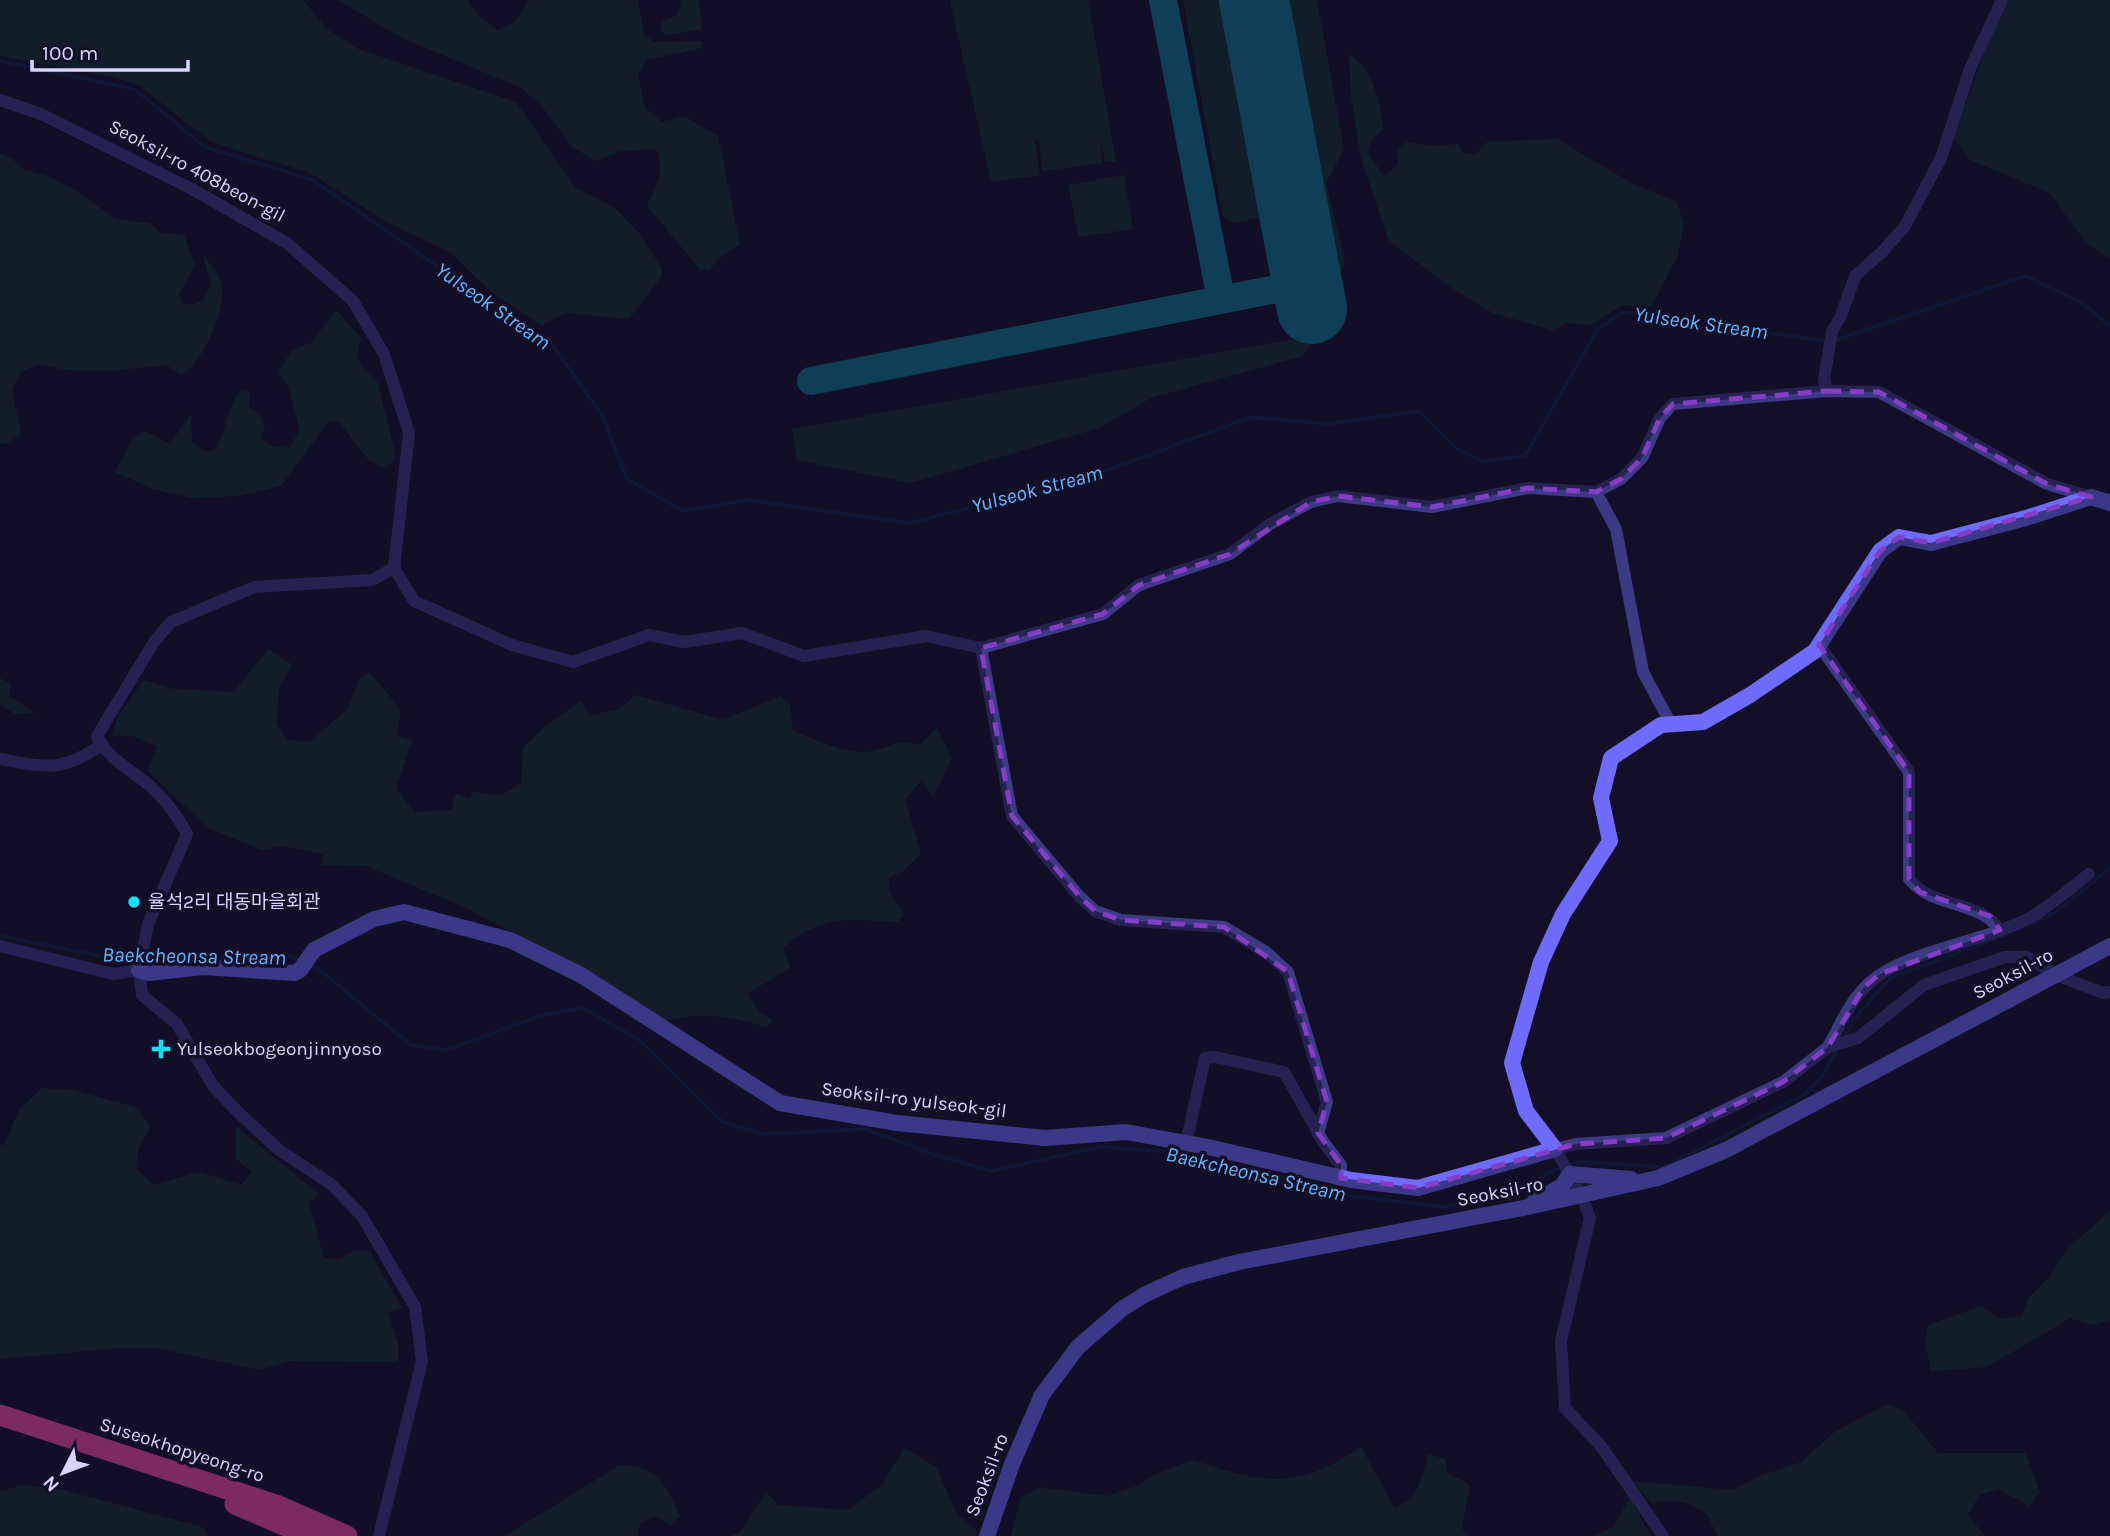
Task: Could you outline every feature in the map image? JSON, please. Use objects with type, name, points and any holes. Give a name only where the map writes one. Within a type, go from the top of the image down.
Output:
[{"type":"highway","name":"Suseokhopyeong-ro","points":[[0,1415],[266,1502],[347,1536]]},
{"type":"highway","name":"Suseokhopyeong-ro","points":[[0,1429],[216,1496],[309,1536]]},
{"type":"street","points":[[1827,391],[1824,379],[1832,331],[1841,316],[1855,276],[1882,252],[1905,226],[1941,158],[1970,69],[2002,0]]},
{"type":"street","name":"Seoksil-ro 408beon-gil","points":[[0,100],[41,114],[190,188],[286,243],[353,301],[384,354],[409,433],[394,568]]},
{"type":"street","points":[[379,1536],[422,1361],[415,1307],[362,1216],[331,1184],[279,1150],[213,1086],[177,1024],[142,995],[141,962],[148,924],[187,834],[176,813],[150,785],[105,753],[97,736],[154,642],[171,622],[254,587],[372,580],[394,568],[414,601],[512,645],[573,662],[649,635],[684,642],[742,633],[804,656],[926,636],[981,648],[1103,614],[1139,585],[1230,554],[1270,524],[1311,502],[1338,496],[1432,507],[1528,488],[1596,492],[1621,479],[1642,458],[1660,418],[1673,404],[1827,391],[1880,392],[2048,484],[2110,503]]},
{"type":"street","points":[[1596,492],[1616,529],[1626,594],[1643,671],[1671,724]]},
{"type":"street","points":[[1663,1536],[1601,1446],[1565,1408],[1561,1341],[1590,1218],[1582,1196],[1564,1163],[1526,1111],[1512,1063],[1541,962],[1563,914],[1610,841],[1601,798],[1611,758],[1661,725],[1703,722],[1750,695],[1815,651],[1880,551],[1899,537],[1931,543],[2026,518],[2091,497]]},
{"type":"street","points":[[1819,645],[1909,772],[1909,879],[1920,892],[1990,916],[2000,930]]},
{"type":"street","points":[[981,648],[1012,816],[1095,911],[1121,920],[1224,927],[1266,952],[1289,972],[1327,1102],[1318,1133]]},
{"type":"street","points":[[0,759],[52,768],[84,757],[102,746]]},
{"type":"street","points":[[1831,1046],[1864,987],[1880,974],[1937,950],[2000,930],[2032,916],[2089,874]]},
{"type":"street","name":"Seoksil-ro yulseok-gil","points":[[141,962],[149,973],[203,967],[294,973],[300,970],[314,950],[374,919],[404,912],[510,940],[581,975],[780,1102],[911,1125],[1045,1138],[1126,1132],[1341,1178],[1419,1188],[1564,1163]]},
{"type":"street","points":[[0,946],[113,974],[141,962]]},
{"type":"street","name":"Seoksil-ro","points":[[987,1536],[1012,1464],[1042,1395],[1078,1347],[1123,1308],[1146,1294],[1183,1277],[1239,1262],[1523,1208],[1651,1180],[1726,1150],[2110,946]]},
{"type":"street","points":[[1523,1208],[1562,1186],[1564,1163],[1576,1144],[1666,1138],[1783,1082],[1831,1046],[1858,1038],[1924,985],[2005,957],[2027,957],[2056,975],[2103,993],[2110,992]]},
{"type":"street","points":[[1186,1143],[1205,1058],[1215,1057],[1283,1072],[1318,1133],[1341,1165],[1341,1178]]},
{"type":"street","points":[[1564,1163],[1651,1180]]},
{"type":"highlighted area","points":[[1827,391],[1879,392],[2047,484],[2091,497],[1931,543],[1899,537],[1880,551],[1819,645],[1909,772],[1909,879],[1920,892],[1990,916],[2000,930],[1880,974],[1864,987],[1828,1047],[1783,1082],[1666,1138],[1576,1144],[1418,1188],[1341,1178],[1341,1165],[1318,1133],[1327,1102],[1288,972],[1224,927],[1121,920],[1095,911],[1080,897],[1012,816],[981,648],[1103,614],[1139,585],[1230,554],[1311,502],[1338,496],[1432,507],[1528,488],[1596,492],[1621,479],[1642,458],[1660,418],[1673,404]]},
{"type":"green space","points":[[0,0],[303,0],[327,29],[358,49],[516,102],[575,187],[615,208],[639,233],[662,269],[661,277],[629,319],[567,313],[541,325],[492,293],[450,252],[388,223],[310,173],[211,142],[139,85],[113,77],[0,56]]},
{"type":"green space","points":[[338,0],[467,0],[478,15],[497,30],[514,23],[529,0],[638,0],[644,34],[654,42],[702,41],[702,48],[647,60],[638,75],[645,107],[662,122],[684,116],[718,136],[740,245],[724,254],[709,270],[700,269],[647,206],[660,171],[656,149],[621,151],[596,161],[572,147],[541,105],[521,88],[400,37]]},
{"type":"green space","points":[[680,0],[698,0],[702,22],[700,30],[667,35],[660,31],[662,22],[676,15],[681,7]]},
{"type":"green space","points":[[950,0],[1088,0],[1116,162],[1105,161],[1100,137],[1102,163],[1042,171],[1039,140],[1035,142],[1040,175],[991,182]]},
{"type":"green space","points":[[1183,0],[1231,0],[1268,208],[1263,217],[1233,223],[1223,216]]},
{"type":"green space","points":[[1278,0],[1317,0],[1344,149],[1326,183],[1345,262],[1322,328],[1303,356],[1153,397],[1099,428],[911,483],[797,460],[792,429],[1317,335],[1331,289]]},
{"type":"green space","points":[[2010,0],[2110,0],[2110,259],[2085,242],[2050,193],[1970,160],[1953,137],[2001,9]]},
{"type":"green space","points":[[1349,54],[1365,69],[1377,97],[1384,129],[1371,140],[1367,152],[1384,176],[1398,165],[1397,150],[1407,142],[1435,146],[1458,144],[1463,153],[1475,155],[1487,142],[1557,139],[1633,184],[1677,202],[1684,224],[1678,255],[1652,306],[1622,305],[1591,325],[1568,323],[1552,330],[1493,313],[1456,291],[1389,241],[1361,158],[1351,97]]},
{"type":"green space","points":[[0,153],[11,158],[24,170],[47,176],[75,190],[115,219],[149,223],[161,233],[184,235],[195,265],[179,295],[183,304],[201,301],[211,285],[203,255],[221,279],[223,293],[212,334],[197,359],[181,375],[167,365],[107,371],[66,370],[40,364],[22,371],[12,389],[21,435],[5,444],[0,443]]},
{"type":"green space","points":[[1124,175],[1133,229],[1079,237],[1068,185]]},
{"type":"green space","points":[[336,310],[361,338],[357,357],[361,366],[378,383],[396,458],[384,469],[368,459],[338,421],[328,422],[281,486],[239,496],[191,498],[153,489],[115,472],[131,441],[145,431],[170,444],[191,414],[192,442],[206,452],[217,448],[230,410],[242,389],[250,393],[249,407],[260,414],[265,430],[261,438],[272,446],[289,448],[300,430],[288,386],[278,373],[292,350],[311,343]]},
{"type":"green space","points":[[268,649],[293,665],[280,684],[276,724],[288,740],[309,742],[348,709],[359,679],[370,673],[401,710],[397,736],[412,740],[396,789],[415,812],[451,810],[455,794],[470,798],[474,791],[494,795],[509,791],[521,783],[523,748],[542,729],[580,701],[591,715],[619,709],[636,695],[723,720],[780,696],[790,704],[793,730],[821,742],[853,751],[873,751],[900,743],[920,745],[937,728],[952,758],[933,797],[922,779],[905,800],[921,854],[903,871],[889,877],[889,891],[904,915],[898,922],[837,921],[811,929],[783,948],[790,968],[747,994],[760,1012],[772,1020],[767,1027],[712,1016],[687,1016],[658,1022],[577,965],[462,906],[366,866],[321,865],[323,854],[283,846],[262,850],[208,828],[148,771],[157,746],[132,736],[112,736],[117,718],[144,680],[174,689],[234,692]]},
{"type":"green space","points":[[0,678],[11,684],[9,696],[35,713],[15,714],[0,704]]},
{"type":"green space","points":[[42,1088],[72,1090],[138,1108],[150,1127],[138,1150],[136,1169],[154,1185],[199,1172],[241,1185],[252,1172],[236,1159],[236,1127],[319,1194],[309,1203],[324,1258],[339,1260],[354,1250],[370,1252],[402,1308],[388,1312],[398,1344],[398,1362],[289,1361],[260,1370],[156,1348],[120,1348],[0,1359],[0,1145],[4,1145],[19,1110]]},
{"type":"green space","points":[[2110,1211],[2110,1320],[2094,1325],[2070,1318],[1987,1367],[1931,1371],[1925,1343],[1928,1325],[1982,1306],[1999,1319],[2022,1316],[2028,1299],[2050,1276],[2068,1248]]},
{"type":"green space","points":[[1887,1404],[1903,1410],[1938,1453],[2025,1453],[2040,1492],[2029,1506],[1999,1489],[1979,1495],[1968,1515],[1985,1536],[1718,1536],[1702,1510],[1681,1502],[1652,1504],[1632,1481],[1732,1490],[1760,1476],[1801,1462],[1836,1431]]},
{"type":"green space","points":[[1361,1447],[1394,1507],[1402,1504],[1414,1493],[1422,1479],[1428,1454],[1445,1459],[1448,1473],[1470,1485],[1462,1529],[1469,1536],[1011,1536],[1021,1498],[1039,1487],[1107,1496],[1140,1485],[1153,1475],[1193,1460],[1261,1478],[1298,1477],[1338,1461]]},
{"type":"green space","points":[[904,1448],[936,1467],[957,1514],[977,1531],[976,1536],[730,1536],[740,1532],[766,1492],[778,1505],[848,1510],[882,1485]]},
{"type":"green space","points":[[620,1465],[652,1473],[665,1486],[680,1516],[670,1525],[656,1516],[640,1523],[638,1536],[505,1536]]},
{"type":"green space","points":[[24,1485],[63,1490],[202,1527],[208,1536],[0,1536],[0,1491]]},
{"type":"green space","points":[[1630,1498],[1651,1536],[1593,1536],[1613,1527]]},
{"type":"waterway","name":"Yulseok Stream","points":[[0,61],[134,89],[205,147],[313,180],[554,347],[602,415],[627,479],[683,511],[748,500],[909,523],[1084,479],[1251,417],[1327,424],[1419,411],[1457,449],[1482,461],[1525,456],[1598,329],[1623,312],[1826,341]]},
{"type":"waterway","name":"Yulseok Stream","points":[[1833,341],[2026,276],[2082,303],[2110,326]]},
{"type":"waterway","name":"Baekcheonsa Stream","points":[[2029,925],[2056,912],[2110,868]]},
{"type":"waterway","name":"Baekcheonsa Stream","points":[[1844,1038],[1857,1016],[1890,978],[2006,935]]},
{"type":"waterway","name":"Baekcheonsa Stream","points":[[0,936],[115,959],[291,956],[302,962]]},
{"type":"waterway","name":"Baekcheonsa Stream","points":[[309,965],[322,972],[411,1045],[446,1050],[543,1015],[583,1008],[638,1039],[723,1122],[764,1134],[866,1129],[935,1155],[991,1171],[1100,1147],[1171,1152],[1326,1193],[1443,1207],[1504,1197],[1560,1167]]},
{"type":"waterway","name":"Baekcheonsa Stream","points":[[1568,1165],[1579,1162],[1665,1167],[1805,1094],[1821,1078],[1839,1047]]},
{"type":"taxiway","points":[[1163,0],[1221,299]]},
{"type":"taxiway","points":[[811,381],[1306,283]]},
{"type":"runway","points":[[1254,0],[1312,309]]},
{"type":"place","name":"율석2리 대동마을회관","points":[[134,902]]},
{"type":"place","name":"Yulseokbogeonjinnyoso","points":[[161,1049]]}]
